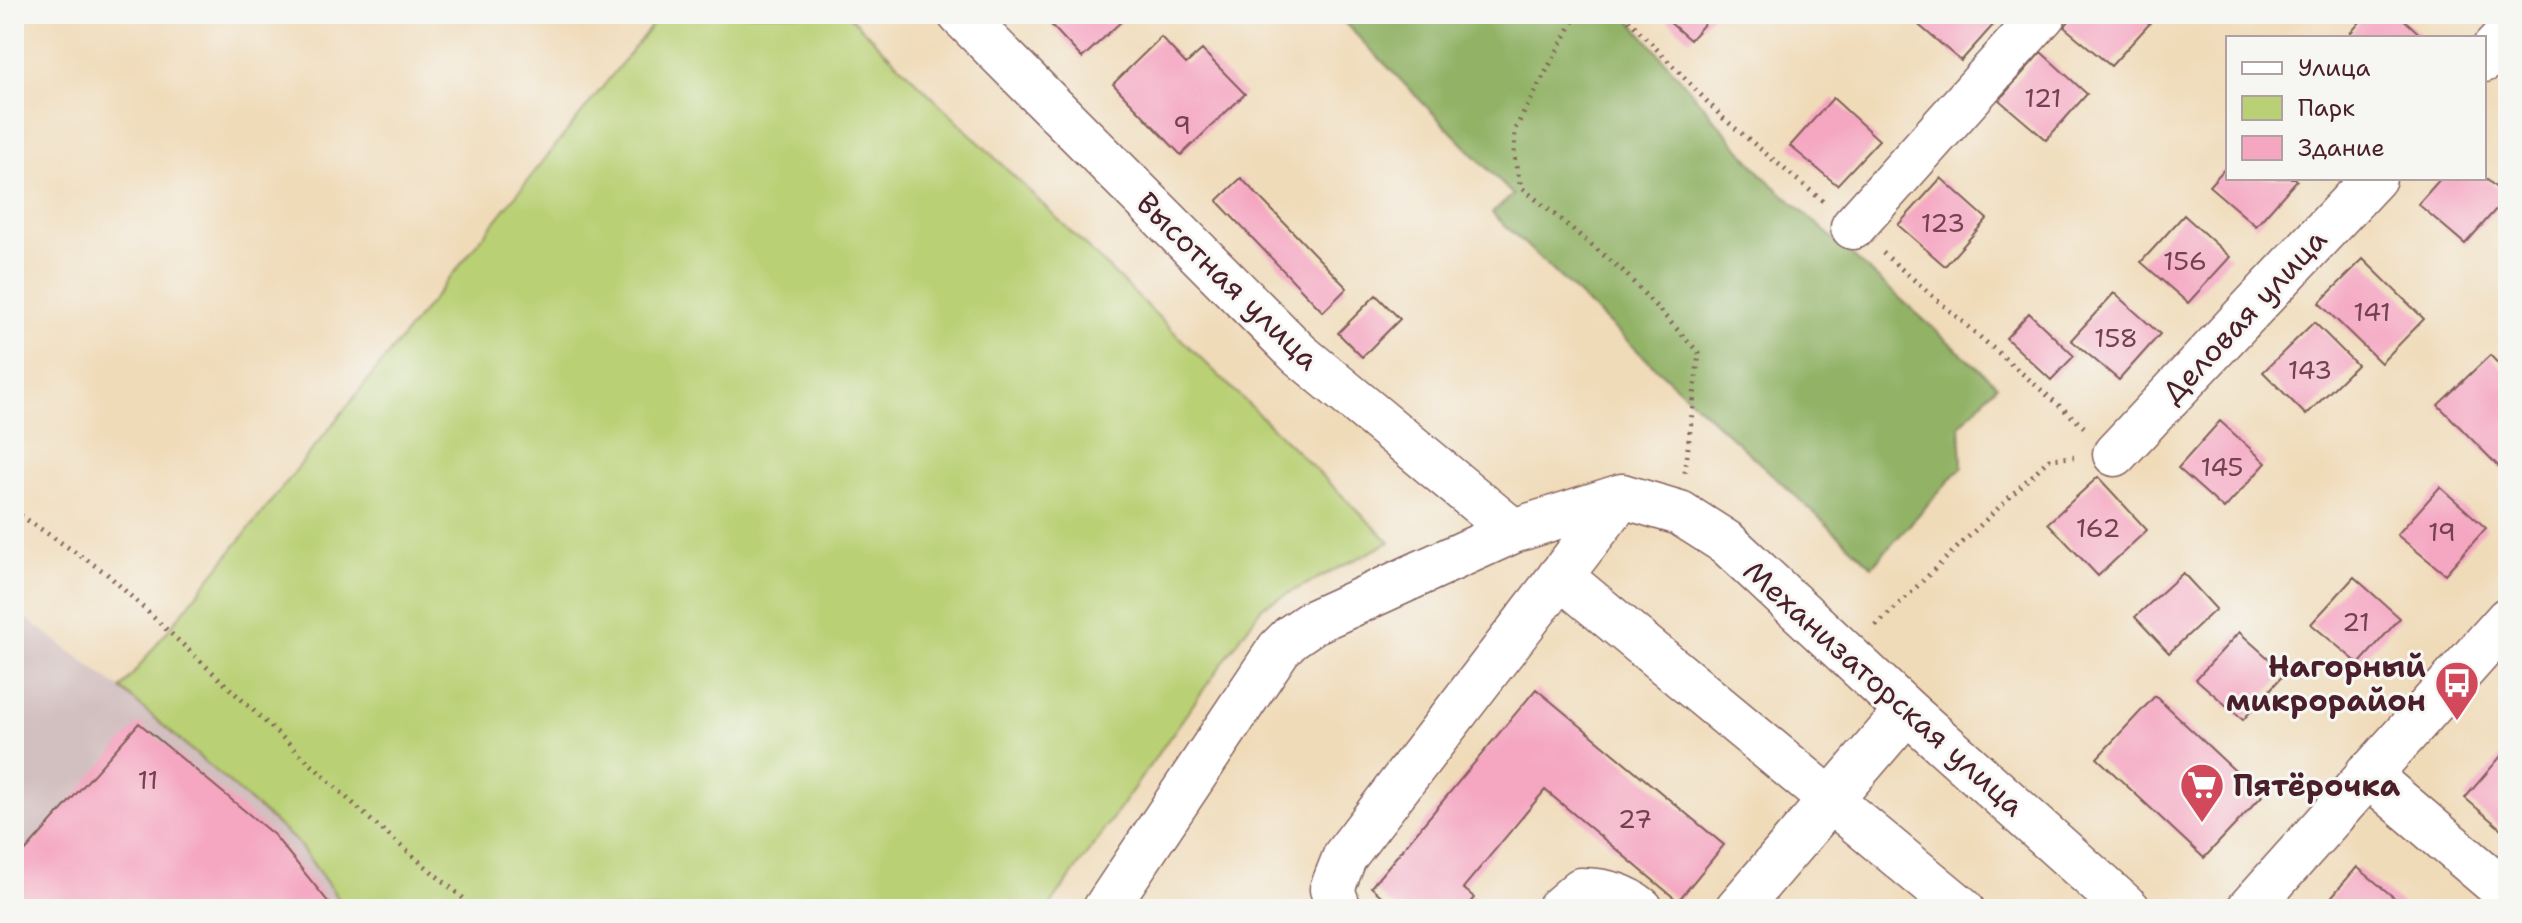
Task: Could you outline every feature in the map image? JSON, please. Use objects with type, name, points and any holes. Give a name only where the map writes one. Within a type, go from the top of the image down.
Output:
[{"type":"street","name":"Высотная улица","points":[[960,14],[1299,354],[1513,531]]},
{"type":"street","points":[[1853,227],[2044,14]]},
{"type":"street","points":[[2486,58],[2508,34]]},
{"type":"street","name":"Деловая улица","points":[[2115,454],[2372,180]]},
{"type":"street","points":[[1105,909],[1279,649],[1291,637],[1313,622],[1513,531],[1622,496]]},
{"type":"street","points":[[1336,908],[1332,889],[1345,856],[1622,496]]},
{"type":"street","name":"Механизаторская улица","points":[[1622,496],[1680,513],[1727,543],[1907,711],[2128,909]]},
{"type":"street","points":[[1560,576],[1962,909]]},
{"type":"street","points":[[2249,909],[2508,619]]},
{"type":"street","points":[[1737,909],[1907,711]]},
{"type":"street","points":[[2367,774],[2508,894]]},
{"type":"street","points":[[1559,909],[1581,890],[1600,890],[1631,901],[1641,909]]},
{"type":"path","points":[[1577,14],[1515,129],[1514,157],[1521,187],[1623,271],[1699,353],[1680,513]]},
{"type":"path","points":[[1847,655],[2049,459],[2115,454]]},
{"type":"path","points":[[14,511],[106,573],[374,823],[476,909]]},
{"type":"shaded area","points":[[14,609],[121,689],[297,842],[346,909],[14,909]]},
{"type":"green space","points":[[661,14],[847,14],[1390,542],[1263,606],[1048,909],[346,909],[297,842],[121,689]]},
{"type":"green space","points":[[1336,14],[1625,14],[1763,176],[1997,385],[1960,425],[1962,467],[1872,566],[1492,213],[1513,195]]},
{"type":"building","points":[[1041,14],[1118,14],[1123,20],[1082,58]]},
{"type":"building","points":[[1660,14],[1713,14],[1690,40]]},
{"type":"building","points":[[1920,14],[2003,14],[1961,61],[1914,21]]},
{"type":"building","points":[[2075,14],[2146,14],[2153,20],[2111,66],[2064,27]]},
{"type":"building","points":[[2367,14],[2398,14],[2422,36],[2348,36]]},
{"type":"building","points":[[1161,37],[1186,64],[1202,50],[1245,94],[1181,155],[1113,84]]},
{"type":"building","points":[[2041,52],[2087,94],[2046,140],[1999,100]]},
{"type":"building","points":[[1833,98],[1879,140],[1837,185],[1790,146]]},
{"type":"building","points":[[2226,167],[2226,180],[2297,180],[2256,226],[2209,186]]},
{"type":"building","points":[[1241,178],[1347,288],[1323,312],[1217,201]]},
{"type":"building","points":[[1941,178],[1987,219],[1945,266],[1898,225]]},
{"type":"building","points":[[2486,179],[2507,197],[2465,244],[2418,204],[2439,180]]},
{"type":"building","points":[[2184,215],[2230,257],[2188,303],[2141,262]]},
{"type":"building","points":[[2363,259],[2424,319],[2381,363],[2319,303]]},
{"type":"building","points":[[2114,293],[2160,334],[2119,380],[2071,340]]},
{"type":"building","points":[[1376,295],[1400,319],[1362,357],[1338,333]]},
{"type":"building","points":[[2029,313],[2074,356],[2051,380],[2006,338]]},
{"type":"building","points":[[2314,322],[2357,365],[2306,415],[2263,372]]},
{"type":"building","points":[[2490,355],[2508,374],[2508,476],[2438,405]]},
{"type":"building","points":[[2220,421],[2266,463],[2224,509],[2178,468]]},
{"type":"building","points":[[2098,477],[2147,530],[2098,576],[2048,523]]},
{"type":"building","points":[[2440,487],[2486,528],[2445,574],[2397,535]]},
{"type":"building","points":[[2183,573],[2216,609],[2169,653],[2135,617]]},
{"type":"building","points":[[2354,577],[2400,618],[2359,664],[2311,624]]},
{"type":"building","points":[[2239,632],[2285,673],[2243,720],[2196,679]]},
{"type":"building","points":[[1536,689],[1724,845],[1678,901],[1545,790],[1463,888],[1475,898],[1465,909],[1396,909],[1371,887]]},
{"type":"building","points":[[2155,696],[2262,796],[2204,858],[2097,758]]},
{"type":"building","points":[[139,723],[274,835],[334,909],[14,909],[14,864]]},
{"type":"building","points":[[2508,748],[2508,835],[2465,798]]},
{"type":"building","points":[[2357,867],[2408,909],[2321,909]]},
{"type":"place","name":"Нагорный микрорайон","points":[[2457,722]]},
{"type":"place","name":"Пятёрочка","points":[[2202,824]]}]
